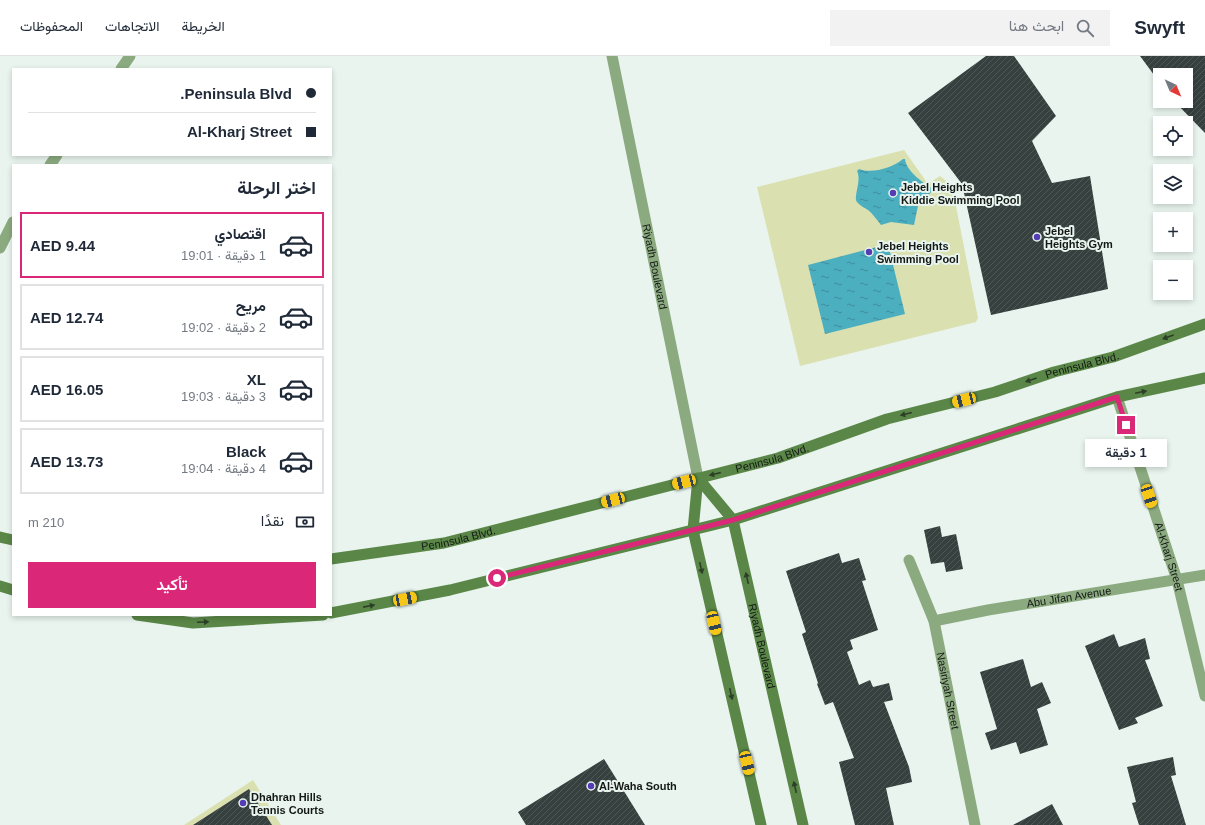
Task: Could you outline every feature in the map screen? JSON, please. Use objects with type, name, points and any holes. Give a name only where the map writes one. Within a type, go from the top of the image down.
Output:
[{"type":"main road","name":"Peninsula Blvd.","points":[[332,559],[444,543],[778,458],[887,419],[995,392],[1054,372],[1113,357],[1205,324]]},
{"type":"main road","points":[[332,614],[450,590],[733,520],[1117,397],[1205,378]]},
{"type":"main road","name":"Riyadh Boulevard","points":[[698,478],[733,520],[803,825]]},
{"type":"main road","name":"Riyadh Boulevard","points":[[698,478],[692,530],[761,825]]},
{"type":"main road","points":[[0,537],[12,540]]},
{"type":"main road","points":[[0,586],[12,590]]},
{"type":"main road","points":[[144,616],[192,623],[307,616]]},
{"type":"street","points":[[122,68],[130,56]]},
{"type":"street","name":"Riyadh Boulevard","points":[[612,56],[698,478]]},
{"type":"street","points":[[0,248],[12,224]]},
{"type":"street","name":"Al-Kharj Street","points":[[1117,397],[1176,580],[1205,696]]},
{"type":"street","name":"Nasiriyah Street","points":[[909,560],[934,621],[975,825]]},
{"type":"street","name":"Abu Jifan Avenue","points":[[934,621],[988,610],[1205,575]]},
{"type":"green space","name":"Jebel Heights Swimming Pool","points":[[904,150],[928,184],[940,176],[952,186],[978,318],[976,322],[800,366],[757,187]]},
{"type":"green space","name":"Dhahran Hills Tennis Courts","points":[[253,780],[281,825],[184,825]]},
{"type":"water","name":"Jebel Heights Kiddie Swimming Pool","points":[[905,159],[906,164],[916,177],[934,189],[918,206],[914,225],[891,222],[881,225],[870,212],[856,200],[859,179],[857,171],[859,169],[870,171],[882,169]]},
{"type":"water","name":"Jebel Heights Swimming Pool","points":[[888,244],[905,314],[825,334],[808,265]]},
{"type":"building","name":"Jebel Heights Gym","points":[[986,56],[1014,56],[1056,116],[1032,141],[1052,183],[1090,176],[1108,289],[991,315],[962,184],[908,113]]},
{"type":"building","points":[[1140,56],[1205,56],[1205,133],[1193,121],[1193,116],[1189,116],[1181,108],[1193,108],[1193,68],[1153,68],[1153,74]]},
{"type":"building","points":[[940,526],[942,537],[956,534],[963,569],[946,572],[944,562],[931,564],[924,530]]},
{"type":"building","points":[[839,553],[842,563],[859,558],[866,580],[862,581],[878,630],[850,640],[853,649],[847,652],[859,685],[870,680],[873,687],[889,683],[893,700],[884,702],[909,767],[912,782],[886,788],[894,825],[855,825],[839,762],[854,758],[833,702],[825,705],[817,684],[818,683],[802,634],[806,632],[786,571]]},
{"type":"building","points":[[1114,634],[1119,647],[1145,638],[1150,659],[1145,660],[1163,706],[1135,718],[1138,723],[1119,730],[1085,646]]},
{"type":"building","points":[[1023,659],[1031,687],[1042,682],[1051,703],[1037,709],[1048,745],[1020,754],[1016,742],[991,750],[985,733],[997,729],[980,672]]},
{"type":"building","points":[[1173,757],[1176,775],[1171,776],[1186,825],[1139,825],[1132,803],[1136,802],[1127,767]]},
{"type":"building","name":"Al-Waha South","points":[[604,759],[645,825],[526,825],[518,812]]},
{"type":"building","name":"Dhahran Hills Tennis Courts","points":[[249,789],[272,825],[193,825]]},
{"type":"building","points":[[1052,804],[1063,825],[1013,825]]},
{"type":"place","name":"Jebel Heights Kiddie Swimming Pool","points":[[893,193]]},
{"type":"place","name":"Jebel Heights Gym","points":[[1037,237]]},
{"type":"place","name":"Jebel Heights Swimming Pool","points":[[869,252]]},
{"type":"place","name":"Al-Waha South","points":[[591,786]]},
{"type":"place","name":"Dhahran Hills Tennis Courts","points":[[243,803]]},
{"type":"route","points":[[497,578],[733,520],[1117,397],[1126,425]]}]
